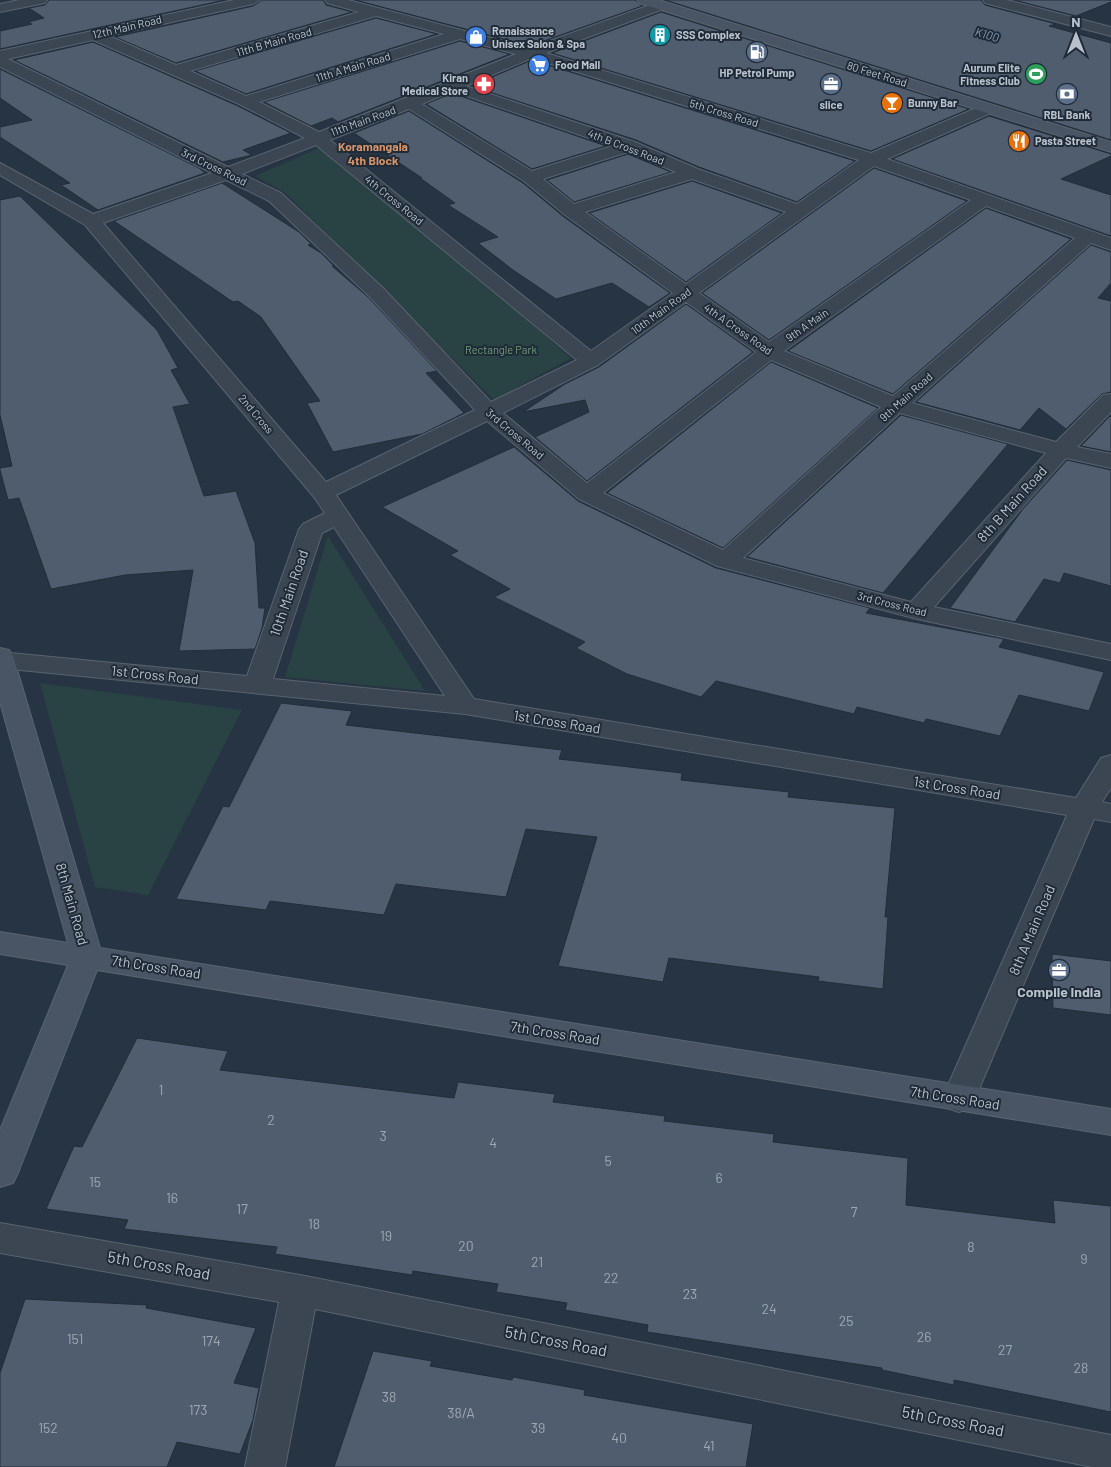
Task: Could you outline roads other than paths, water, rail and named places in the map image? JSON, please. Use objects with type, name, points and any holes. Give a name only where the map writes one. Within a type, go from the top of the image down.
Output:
[{"type":"main road","name":"80 Feet Road","points":[[644,0],[986,109],[1111,146]]},
{"type":"main road","name":"80 Feet Road","points":[[678,0],[1111,131]]},
{"type":"main road","points":[[747,33],[765,27]]},
{"type":"main road","points":[[986,109],[1006,100]]},
{"type":"main road","name":"8th Main Road","points":[[0,659],[87,956],[0,1173]]},
{"type":"main road","name":"7th Cross Road","points":[[0,943],[1111,1122]]},
{"type":"street","points":[[0,8],[40,0]]},
{"type":"street","points":[[184,0],[206,10]]},
{"type":"street","name":"12th Main Road","points":[[0,56],[253,0]]},
{"type":"street","name":"5th Cross Road","points":[[332,0],[531,53],[872,159],[1111,244]]},
{"type":"street","points":[[992,0],[1111,32]]},
{"type":"street","name":"11th Main Road","points":[[91,221],[228,173],[410,103],[531,53],[661,5]]},
{"type":"street","name":"11th B Main Road","points":[[174,71],[374,12]]},
{"type":"street","name":"11th A Main Road","points":[[245,101],[460,34]]},
{"type":"street","name":"4th Cross Road","points":[[94,35],[245,101],[318,138],[591,361]]},
{"type":"street","name":"3rd Cross Road","points":[[0,61],[275,197],[376,292],[488,412],[587,494],[726,561],[917,611],[1111,652]]},
{"type":"street","name":"4th B Cross Road","points":[[451,86],[629,146],[692,173],[799,211]]},
{"type":"street","name":"4th A Cross Road","points":[[410,103],[530,178],[570,211],[687,292],[769,352],[896,405],[1061,450],[1111,461]]},
{"type":"street","name":"10th Main Road","points":[[323,493],[591,361],[872,159],[986,109]]},
{"type":"street","points":[[530,178],[629,146]]},
{"type":"street","name":"2nd Cross","points":[[0,168],[91,221],[323,493],[465,706]]},
{"type":"street","points":[[570,211],[692,173]]},
{"type":"street","name":"9th A Main","points":[[587,494],[769,352],[984,199]]},
{"type":"street","name":"9th Main Road","points":[[726,561],[896,405],[1088,236]]},
{"type":"street","name":"8th B Main Road","points":[[917,611],[1061,450],[1111,400]]},
{"type":"street","name":"10th Main Road","points":[[258,686],[311,529],[338,516]]},
{"type":"street","name":"1st Cross Road","points":[[0,659],[465,706],[1097,811]]},
{"type":"street","name":"8th A Main Road","points":[[959,1098],[1097,811],[1111,764]]},
{"type":"street","name":"5th Cross Road","points":[[0,1238],[300,1290],[1111,1453]]},
{"type":"street","points":[[265,1467],[300,1290]]},
{"type":"place","name":"SSS Complex","points":[[660,35]]},
{"type":"place","name":"Renaissance Unisex Salon & Spa","points":[[476,37]]},
{"type":"place","name":"HP Petrol Pump","points":[[757,52]]},
{"type":"place","name":"Food Mall","points":[[539,65]]},
{"type":"place","name":"Aurum Elite Fitness Club","points":[[1036,74]]},
{"type":"place","name":"Kiran Medical Store","points":[[484,84]]},
{"type":"place","name":"slice","points":[[831,84]]},
{"type":"place","name":"RBL Bank","points":[[1067,94]]},
{"type":"place","name":"Bunny Bar","points":[[892,103]]},
{"type":"place","name":"Pasta Street","points":[[1019,141]]},
{"type":"place","name":"Compile India","points":[[1059,970]]},
{"type":"district","name":"Koramangala 4th Block","points":[[373,154]]},
{"type":"water label","name":"K100","points":[[987,35]]},
{"type":"park label","name":"Rectangle Park","points":[[501,350]]}]
